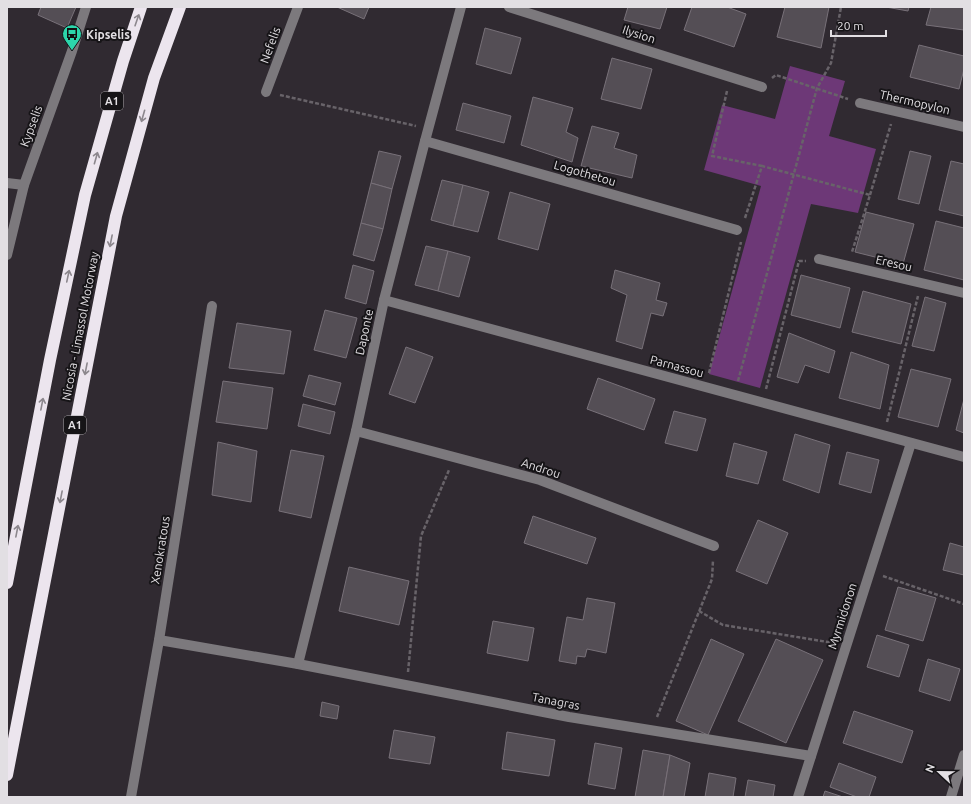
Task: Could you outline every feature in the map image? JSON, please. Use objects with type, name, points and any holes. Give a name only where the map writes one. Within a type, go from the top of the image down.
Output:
[{"type":"highway","name":"Nicosia - Limassol Motorway","points":[[7,583],[50,360],[85,195],[123,61],[141,7]]},
{"type":"highway","name":"Nicosia - Limassol Motorway","points":[[7,775],[116,216],[154,78],[180,7]]},
{"type":"street","name":"Kypselis","points":[[7,255],[24,185],[86,7]]},
{"type":"street","name":"Nefelis","points":[[266,92],[298,7]]},
{"type":"street","name":"Daponte","points":[[298,664],[356,431],[384,300],[461,7]]},
{"type":"street","name":"Ilysion","points":[[509,7],[762,87]]},
{"type":"street","name":"Thermopylon","points":[[860,102],[964,127]]},
{"type":"street","name":"Logothetou","points":[[425,141],[737,230]]},
{"type":"street","points":[[7,184],[24,185]]},
{"type":"street","name":"Eresou","points":[[818,259],[964,293]]},
{"type":"street","name":"Parnassou","points":[[384,300],[964,457]]},
{"type":"street","name":"Xenokratous","points":[[132,797],[159,640],[212,306]]},
{"type":"street","name":"Androu","points":[[356,431],[540,480],[714,546]]},
{"type":"street","name":"Myrmidonon","points":[[798,797],[910,443]]},
{"type":"street","name":"Tanagras","points":[[159,640],[298,664],[569,717],[811,756]]},
{"type":"street","points":[[951,797],[964,755]]},
{"type":"path","points":[[734,395],[817,88],[831,63],[841,7]]},
{"type":"path","points":[[762,87],[776,75],[860,102]]},
{"type":"path","points":[[730,77],[712,156],[762,166],[870,195]]},
{"type":"path","points":[[266,92],[428,129]]},
{"type":"path","points":[[848,266],[895,111]]},
{"type":"path","points":[[706,387],[741,241],[737,230],[745,219],[762,166]]},
{"type":"path","points":[[763,403],[799,261],[818,259]]},
{"type":"path","points":[[884,436],[922,283]]},
{"type":"path","points":[[407,685],[421,536],[454,457]]},
{"type":"path","points":[[651,730],[712,579],[714,546]]},
{"type":"path","points":[[870,572],[964,604]]},
{"type":"path","points":[[699,611],[722,625],[846,645]]},
{"type":"shaded area","points":[[790,66],[845,81],[829,136],[876,149],[858,213],[811,204],[760,388],[709,374],[761,186],[704,170],[722,105],[775,119]]},
{"type":"building","points":[[41,7],[76,7],[67,28],[38,15]]},
{"type":"building","points":[[337,7],[369,7],[364,19]]},
{"type":"building","points":[[628,7],[667,7],[660,29],[624,20]]},
{"type":"building","points":[[692,7],[727,7],[746,14],[734,47],[684,30]]},
{"type":"building","points":[[785,7],[829,7],[821,48],[777,37]]},
{"type":"building","points":[[886,7],[909,7],[908,11]]},
{"type":"building","points":[[931,7],[964,7],[964,30],[926,25]]},
{"type":"building","points":[[485,28],[521,38],[511,74],[476,64]]},
{"type":"building","points":[[919,45],[964,56],[964,69],[959,89],[910,77]]},
{"type":"building","points":[[612,58],[652,69],[641,109],[601,99]]},
{"type":"building","points":[[533,97],[573,108],[566,132],[578,138],[572,162],[521,145]]},
{"type":"building","points":[[463,103],[511,116],[504,143],[456,130]]},
{"type":"building","points":[[592,126],[619,133],[614,148],[637,155],[632,178],[581,166]]},
{"type":"building","points":[[379,151],[401,156],[392,189],[371,183]]},
{"type":"building","points":[[910,151],[931,156],[919,204],[898,199]]},
{"type":"building","points":[[951,161],[964,164],[964,216],[939,210]]},
{"type":"building","points":[[442,180],[463,185],[453,226],[431,220]]},
{"type":"building","points":[[371,183],[392,189],[383,229],[361,223]]},
{"type":"building","points":[[463,185],[489,192],[478,232],[453,226]]},
{"type":"building","points":[[510,192],[550,204],[538,250],[498,239]]},
{"type":"building","points":[[866,212],[914,224],[903,264],[855,252]]},
{"type":"building","points":[[936,221],[964,228],[964,280],[924,270]]},
{"type":"building","points":[[361,223],[383,229],[374,261],[353,255]]},
{"type":"building","points":[[426,246],[448,251],[438,291],[415,285]]},
{"type":"building","points":[[448,251],[470,257],[459,297],[438,291]]},
{"type":"building","points":[[353,265],[374,271],[366,304],[345,298]]},
{"type":"building","points":[[615,270],[660,283],[656,300],[667,303],[663,316],[651,313],[642,349],[616,341],[627,295],[611,288]]},
{"type":"building","points":[[801,275],[850,288],[840,328],[791,315]]},
{"type":"building","points":[[863,291],[911,304],[901,344],[852,332]]},
{"type":"building","points":[[925,297],[946,303],[934,351],[912,346]]},
{"type":"building","points":[[325,310],[357,318],[346,358],[314,350]]},
{"type":"building","points":[[237,323],[291,331],[284,374],[229,368]]},
{"type":"building","points":[[789,333],[835,351],[829,373],[805,365],[798,383],[777,377]]},
{"type":"building","points":[[406,347],[433,357],[415,403],[389,394]]},
{"type":"building","points":[[851,352],[889,365],[880,409],[839,398]]},
{"type":"building","points":[[911,369],[951,379],[938,427],[898,417]]},
{"type":"building","points":[[309,375],[341,383],[335,405],[303,396]]},
{"type":"building","points":[[598,378],[655,399],[644,430],[587,409]]},
{"type":"building","points":[[223,381],[273,388],[267,429],[216,422]]},
{"type":"building","points":[[964,399],[964,433],[956,430]]},
{"type":"building","points":[[303,404],[335,412],[330,434],[298,426]]},
{"type":"building","points":[[674,411],[706,419],[697,451],[665,443]]},
{"type":"building","points":[[795,434],[830,445],[819,493],[783,480]]},
{"type":"building","points":[[218,442],[257,451],[251,502],[212,495]]},
{"type":"building","points":[[734,443],[767,452],[758,484],[726,476]]},
{"type":"building","points":[[291,450],[324,456],[311,518],[279,511]]},
{"type":"building","points":[[847,452],[879,460],[871,493],[839,484]]},
{"type":"building","points":[[533,516],[596,538],[587,564],[524,543]]},
{"type":"building","points":[[758,520],[788,533],[767,584],[736,571]]},
{"type":"building","points":[[950,543],[964,547],[964,575],[943,570]]},
{"type":"building","points":[[349,567],[409,581],[399,625],[339,611]]},
{"type":"building","points":[[898,587],[936,598],[923,641],[885,630]]},
{"type":"building","points":[[587,598],[615,603],[606,653],[587,649],[585,657],[577,656],[576,664],[559,661],[567,617],[583,620]]},
{"type":"building","points":[[493,621],[534,628],[528,661],[487,653]]},
{"type":"building","points":[[877,635],[909,645],[899,677],[867,667]]},
{"type":"building","points":[[711,639],[744,654],[708,735],[676,721]]},
{"type":"building","points":[[776,639],[823,660],[786,743],[738,721]]},
{"type":"building","points":[[928,659],[960,669],[950,701],[919,691]]},
{"type":"building","points":[[322,702],[339,706],[337,719],[320,716]]},
{"type":"building","points":[[854,711],[913,731],[902,763],[843,743]]},
{"type":"building","points":[[394,730],[435,737],[430,764],[389,758]]},
{"type":"building","points":[[507,732],[555,740],[549,776],[502,769]]},
{"type":"building","points":[[595,743],[622,748],[615,789],[588,784]]},
{"type":"building","points":[[643,750],[670,755],[663,797],[635,797]]},
{"type":"building","points":[[670,755],[690,763],[684,797],[663,797]]},
{"type":"building","points":[[839,763],[876,777],[869,797],[857,797],[830,787]]},
{"type":"building","points":[[709,773],[736,778],[733,797],[705,797]]},
{"type":"building","points":[[748,780],[775,785],[773,797],[745,797]]},
{"type":"building","points":[[825,791],[843,797],[823,797]]},
{"type":"place","name":"Kipselis","points":[[72,51]]}]
